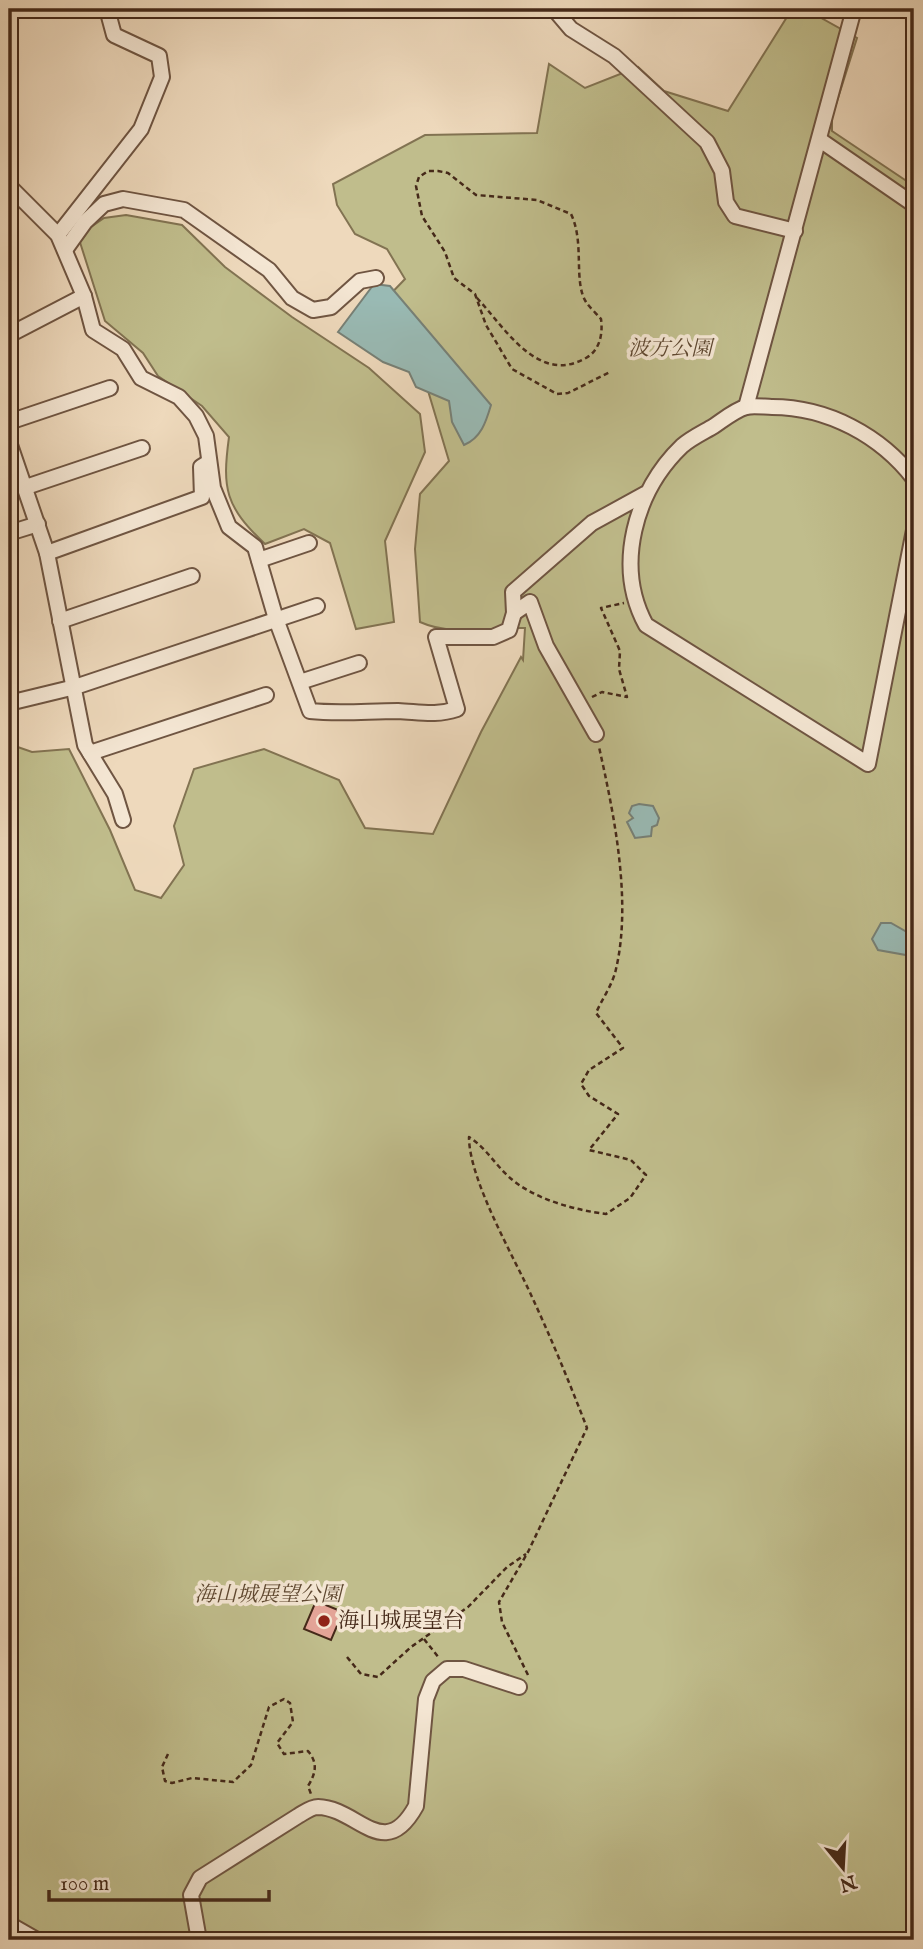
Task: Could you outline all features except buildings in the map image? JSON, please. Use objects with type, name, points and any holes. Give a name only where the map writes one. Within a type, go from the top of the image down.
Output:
[{"type":"street","points":[[58,235],[141,129],[162,77],[159,56],[114,35],[107,9]]},
{"type":"street","points":[[554,9],[571,29],[614,56],[707,142],[722,171],[726,202],[734,216],[795,231]]},
{"type":"street","points":[[746,407],[854,9]]},
{"type":"street","points":[[820,140],[913,204],[914,208]]},
{"type":"street","points":[[9,186],[58,235],[84,296],[93,330],[123,349],[141,378],[179,397],[196,416],[206,436],[213,488],[229,527],[255,547],[276,619],[310,711],[348,714],[397,711],[439,715],[457,709],[436,636],[493,637],[509,630],[514,612],[513,592],[592,523],[645,494]]},
{"type":"street","points":[[65,250],[85,222],[104,204],[123,200],[184,209],[268,270],[292,298],[313,310],[331,307],[360,281],[376,278]]},
{"type":"street","points":[[9,335],[84,296]]},
{"type":"street","points":[[9,422],[110,388]]},
{"type":"street","points":[[914,479],[900,461],[865,434],[827,415],[783,407],[746,407],[684,444],[645,494],[635,528],[629,569],[636,607],[646,625],[868,764],[914,530]]},
{"type":"street","points":[[9,442],[47,553],[85,745],[115,794],[123,820]]},
{"type":"street","points":[[26,487],[142,448]]},
{"type":"street","points":[[47,553],[202,497],[201,467],[209,462]]},
{"type":"street","points":[[9,533],[38,524]]},
{"type":"street","points":[[258,559],[309,543]]},
{"type":"street","points":[[60,621],[192,576]]},
{"type":"street","points":[[514,612],[530,603],[546,646],[596,734]]},
{"type":"street","points":[[9,685],[10,702],[75,687],[317,606]]},
{"type":"street","points":[[300,682],[359,663]]},
{"type":"street","points":[[90,753],[266,695]]},
{"type":"street","points":[[198,1940],[191,1895],[200,1878],[315,1807],[332,1809],[376,1833],[394,1829],[408,1821],[416,1806],[426,1699],[433,1681],[447,1669],[464,1669],[519,1687]]},
{"type":"street","points":[[9,1924],[37,1940]]},
{"type":"path","points":[[477,298],[519,345],[551,366],[565,367],[589,357],[602,335],[601,319],[586,303],[582,291],[579,233],[571,214],[537,200],[476,195],[448,173],[428,171],[419,177],[415,186],[422,216],[445,252],[454,278],[477,298],[486,325],[512,369],[557,394],[568,393],[610,372]]},
{"type":"path","points":[[580,703],[602,692],[627,697],[619,668],[620,651],[601,608],[634,601]]},
{"type":"path","points":[[519,1687],[528,1675],[502,1622],[499,1602],[528,1552],[587,1428],[553,1341],[487,1198],[469,1152],[469,1137],[485,1148],[509,1178],[536,1193],[580,1211],[606,1214],[630,1198],[646,1175],[631,1160],[589,1150],[618,1115],[589,1096],[581,1084],[589,1070],[623,1048],[596,1013],[616,970],[623,917],[611,801],[596,734]]},
{"type":"path","points":[[347,1657],[361,1674],[378,1677],[424,1638],[468,1607],[507,1567],[528,1552]]},
{"type":"path","points":[[424,1638],[447,1669]]},
{"type":"path","points":[[168,1754],[162,1767],[165,1780],[172,1783],[192,1778],[233,1782],[251,1765],[270,1707],[284,1699],[290,1703],[293,1722],[276,1742],[284,1754],[308,1751],[313,1758],[316,1773],[308,1786],[315,1807]]},
{"type":"green space","points":[[792,9],[805,9],[857,38],[832,117],[832,131],[914,186],[914,1940],[9,1940],[9,744],[32,752],[69,749],[110,830],[135,890],[161,898],[184,865],[174,826],[194,769],[264,749],[339,780],[365,828],[433,834],[481,732],[521,657],[523,660],[525,628],[459,630],[433,627],[420,622],[415,549],[420,494],[449,461],[423,374],[351,335],[405,279],[387,249],[355,234],[337,205],[333,184],[425,135],[537,133],[549,64],[585,88],[638,67],[664,91],[728,111]]},
{"type":"green space","points":[[126,215],[182,225],[225,267],[292,317],[369,368],[420,414],[425,452],[385,541],[394,622],[356,629],[330,543],[304,529],[265,544],[252,531],[229,496],[226,470],[229,437],[202,406],[158,376],[143,353],[105,321],[78,236],[104,218]]},
{"type":"water","points":[[374,284],[390,286],[491,405],[482,429],[470,442],[464,445],[452,422],[449,401],[416,387],[409,372],[383,362],[338,332]]},
{"type":"water","points":[[632,806],[653,806],[659,818],[657,825],[652,827],[651,836],[635,838],[627,822],[633,818],[629,813]]},
{"type":"water","points":[[881,923],[891,923],[912,935],[906,955],[878,950],[872,939]]},
{"type":"place","name":"海山城展望台","points":[[324,1621]]},
{"type":"park label","name":"波方公園","points":[[670,349]]},
{"type":"park label","name":"海山城展望公園","points":[[268,1595]]}]
